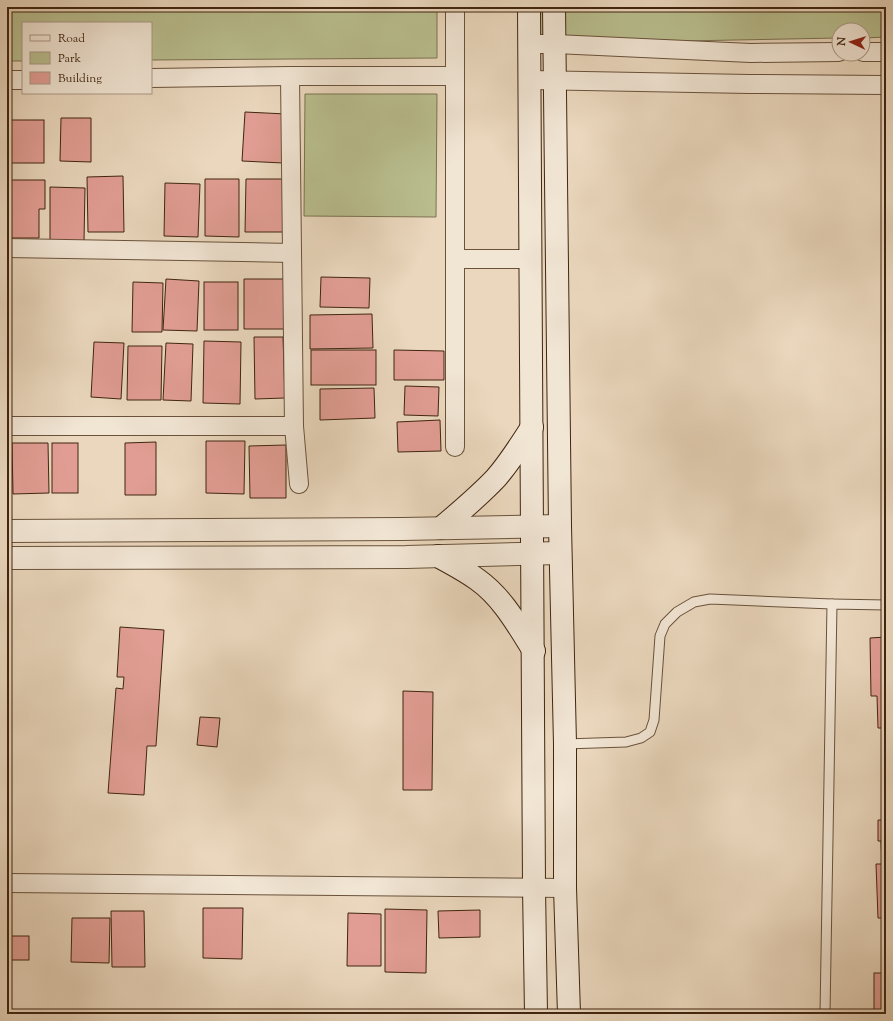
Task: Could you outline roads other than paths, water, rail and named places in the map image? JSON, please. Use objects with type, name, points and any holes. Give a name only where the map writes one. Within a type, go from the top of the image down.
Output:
[{"type":"main road","points":[[530,7],[534,887],[536,1014]]},
{"type":"main road","points":[[554,7],[560,553],[565,744],[565,888],[569,1014]]},
{"type":"main road","points":[[441,528],[480,494],[496,477],[513,457],[532,427]]},
{"type":"main road","points":[[7,531],[388,529],[560,526]]},
{"type":"main road","points":[[386,557],[388,529]]},
{"type":"main road","points":[[150,558],[151,530]]},
{"type":"main road","points":[[7,558],[386,557],[560,553]]},
{"type":"main road","points":[[438,556],[479,581],[491,592],[511,615],[534,651]]},
{"type":"street","points":[[455,7],[455,447]]},
{"type":"street","points":[[530,44],[751,53],[831,52]]},
{"type":"street","points":[[871,52],[886,52]]},
{"type":"street","points":[[290,76],[294,426],[299,484]]},
{"type":"street","points":[[152,78],[455,76]]},
{"type":"street","points":[[7,80],[22,80]]},
{"type":"street","points":[[530,80],[886,85]]},
{"type":"street","points":[[7,248],[292,253]]},
{"type":"street","points":[[455,259],[531,259]]},
{"type":"street","points":[[7,426],[294,426]]},
{"type":"street","points":[[7,883],[565,888]]},
{"type":"lane","points":[[565,744],[626,742],[641,738],[650,732],[654,720],[660,636],[665,624],[677,612],[694,602],[710,599],[886,605]]},
{"type":"lane","points":[[825,1014],[832,604]]}]
